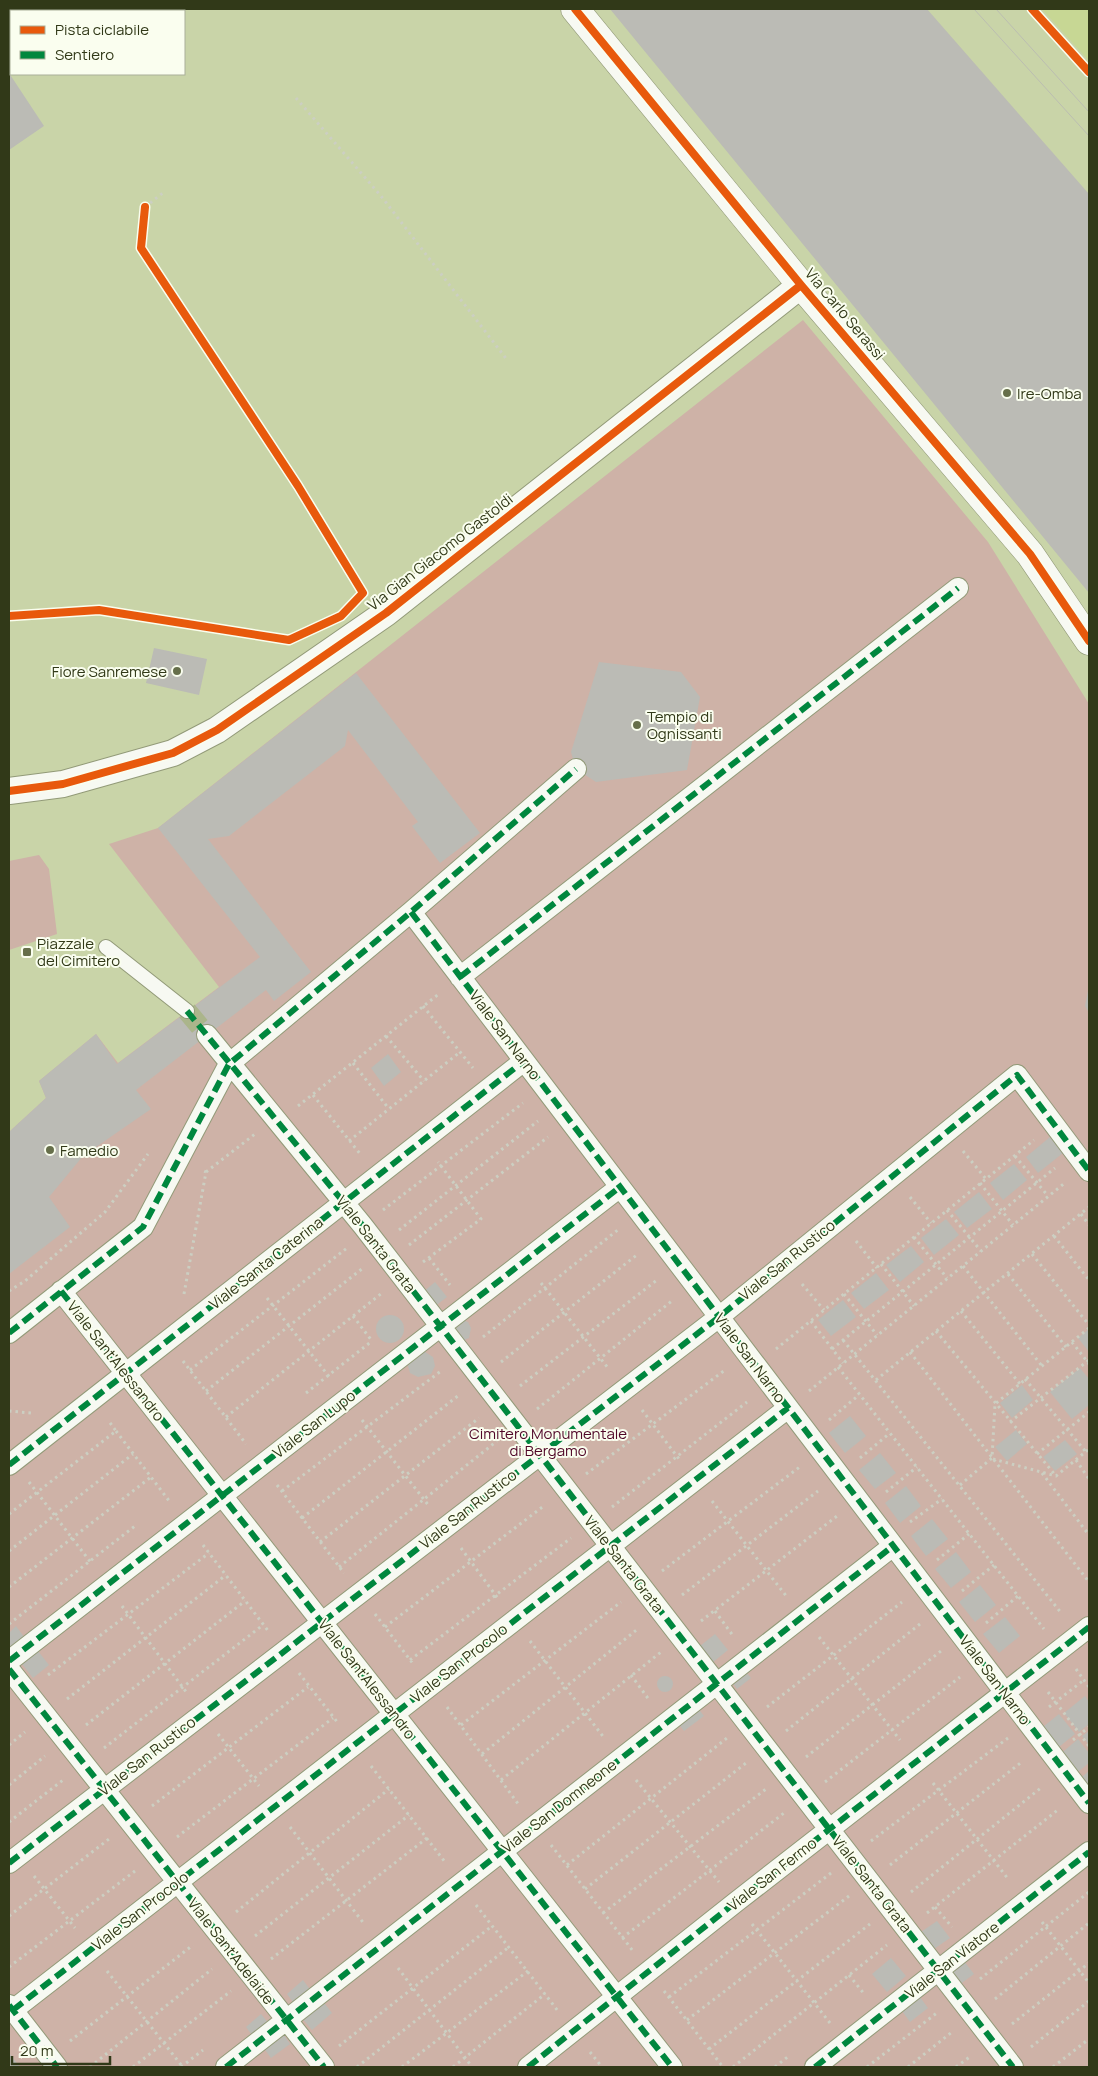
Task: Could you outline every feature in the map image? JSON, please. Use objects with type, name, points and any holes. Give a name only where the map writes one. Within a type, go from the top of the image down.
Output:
[{"type":"street","name":"Via Carlo Serassi","points":[[575,9],[801,284],[1030,554],[1089,641]]},
{"type":"street","name":"Via Gian Giacomo Gastoldi","points":[[36,788],[64,784],[173,753],[217,730],[386,613],[801,284]]},
{"type":"street","points":[[460,977],[958,588]]},
{"type":"street","points":[[9,1333],[143,1227],[229,1064],[411,912],[576,769]]},
{"type":"street","points":[[9,791],[36,788]]},
{"type":"street","points":[[9,799],[36,788]]},
{"type":"street","name":"Viale San Narno","points":[[411,912],[1085,1797]]},
{"type":"street","name":"Viale Santa Grata","points":[[207,1035],[376,1243],[1012,2065]]},
{"type":"street","name":"Viale Santa Caterina","points":[[11,1463],[524,1061]]},
{"type":"street","name":"Viale San Rustico","points":[[9,1863],[624,1388],[719,1317],[1017,1076],[1054,1124]]},
{"type":"street","points":[[1054,1124],[1083,1163]]},
{"type":"street","name":"Viale San Lupo","points":[[9,1662],[620,1187]]},
{"type":"street","name":"Viale Sant'Alessandro","points":[[61,1291],[672,2067]]},
{"type":"street","name":"Viale San Procolo","points":[[11,2007],[275,1807],[788,1408]]},
{"type":"street","name":"Viale San Domneone","points":[[226,2067],[802,1616],[890,1542]]},
{"type":"street","name":"Viale San Fermo","points":[[528,2067],[1084,1631]]},
{"type":"street","name":"Viale Sant'Adelaide","points":[[9,1669],[321,2064]]},
{"type":"street","name":"Viale San Viatore","points":[[815,2067],[1089,1852]]},
{"type":"street","points":[[11,2007],[57,2067]]},
{"type":"lane","points":[[106,947],[187,1011]]},
{"type":"path","points":[[296,98],[381,196],[508,361]]},
{"type":"path","points":[[144,211],[164,192]]},
{"type":"path","points":[[184,1328],[179,1319],[206,1172],[312,1095],[460,977]]},
{"type":"path","points":[[423,1006],[489,1088]]},
{"type":"path","points":[[386,1036],[424,1082]]},
{"type":"path","points":[[349,1141],[460,1052]]},
{"type":"path","points":[[353,1063],[389,1109]]},
{"type":"path","points":[[206,1391],[289,1326],[376,1243],[441,1166],[544,1087]]},
{"type":"path","points":[[312,1095],[377,1176]]},
{"type":"path","points":[[190,1370],[273,1306],[376,1243],[456,1185],[563,1113]]},
{"type":"path","points":[[376,1243],[468,1200],[563,1113]]},
{"type":"path","points":[[385,1627],[652,1423],[811,1321],[1054,1124]]},
{"type":"path","points":[[948,1131],[986,1179]]},
{"type":"path","points":[[226,1417],[481,1219],[422,1140]]},
{"type":"path","points":[[9,1291],[25,1281],[105,1212],[152,1150]]},
{"type":"path","points":[[1015,1156],[1048,1196]]},
{"type":"path","points":[[180,1157],[206,1172]]},
{"type":"path","points":[[832,1349],[1037,1183],[1083,1163]]},
{"type":"path","points":[[788,1408],[1048,1196],[1083,1163]]},
{"type":"path","points":[[892,1176],[931,1223]]},
{"type":"path","points":[[980,1183],[1013,1225]]},
{"type":"path","points":[[876,1380],[1089,1207]]},
{"type":"path","points":[[946,1210],[981,1251]]},
{"type":"path","points":[[282,1492],[462,1355],[640,1213]]},
{"type":"path","points":[[1081,1214],[1089,1225]]},
{"type":"path","points":[[838,1219],[877,1268]]},
{"type":"path","points":[[1054,1236],[1089,1280]]},
{"type":"path","points":[[302,1518],[659,1237]]},
{"type":"path","points":[[914,1237],[947,1278]]},
{"type":"path","points":[[960,1485],[992,1458],[995,1404],[1089,1326],[1032,1254]]},
{"type":"path","points":[[524,1262],[696,1479],[1089,1983]]},
{"type":"path","points":[[785,1262],[824,1310]]},
{"type":"path","points":[[320,1542],[679,1263]]},
{"type":"path","points":[[881,1264],[914,1306]]},
{"type":"path","points":[[963,1266],[1042,1366]]},
{"type":"path","points":[[1008,1274],[1066,1347]]},
{"type":"path","points":[[250,1276],[406,1475],[620,1759],[736,1902],[846,2043]]},
{"type":"path","points":[[339,1567],[694,1284]]},
{"type":"path","points":[[844,1294],[877,1335]]},
{"type":"path","points":[[961,1311],[1020,1384]]},
{"type":"path","points":[[811,1321],[843,1363]]},
{"type":"path","points":[[936,1331],[1056,1476]]},
{"type":"path","points":[[843,1340],[960,1485],[1084,1631]]},
{"type":"path","points":[[1010,1422],[1089,1361],[1072,1342]]},
{"type":"path","points":[[910,1352],[1089,1582]]},
{"type":"path","points":[[838,1367],[1060,1650]]},
{"type":"path","points":[[1025,1379],[1086,1452]]},
{"type":"path","points":[[410,1660],[770,1385]]},
{"type":"path","points":[[461,1725],[728,1521],[815,1444],[859,1395]]},
{"type":"path","points":[[92,1400],[284,1651],[308,1687],[355,1744],[462,1883],[492,1926],[602,2067]]},
{"type":"path","points":[[1037,1454],[1089,1412]]},
{"type":"path","points":[[9,1514],[116,1431]]},
{"type":"path","points":[[482,1754],[660,1611],[890,1433]]},
{"type":"path","points":[[1056,1476],[1089,1449]]},
{"type":"path","points":[[9,1551],[133,1454]]},
{"type":"path","points":[[992,1458],[1056,1476]]},
{"type":"path","points":[[1076,1460],[1089,1479]]},
{"type":"path","points":[[11,1463],[37,1492],[472,2067]]},
{"type":"path","points":[[501,1780],[680,1637],[767,1571],[917,1467]]},
{"type":"path","points":[[1042,1472],[1089,1535]]},
{"type":"path","points":[[9,1587],[151,1477]]},
{"type":"path","points":[[890,1542],[942,1499]]},
{"type":"path","points":[[162,1506],[169,1500]]},
{"type":"path","points":[[9,1624],[140,1522]]},
{"type":"path","points":[[566,1865],[833,1655],[920,1581],[969,1534]]},
{"type":"path","points":[[26,1692],[209,1553]]},
{"type":"path","points":[[585,1889],[994,1565]]},
{"type":"path","points":[[9,1745],[226,1576]]},
{"type":"path","points":[[603,1913],[872,1705],[1018,1596]]},
{"type":"path","points":[[9,1785],[246,1601]]},
{"type":"path","points":[[9,1822],[263,1625]]},
{"type":"path","points":[[622,1938],[980,1661]]},
{"type":"path","points":[[1033,1672],[1089,1746]]},
{"type":"path","points":[[669,1998],[1084,1680]]},
{"type":"path","points":[[9,1916],[308,1687]]},
{"type":"path","points":[[687,2020],[1044,1744]]},
{"type":"path","points":[[709,2049],[1064,1770]]},
{"type":"path","points":[[733,2067],[994,1861],[1085,1797]]},
{"type":"path","points":[[133,2067],[427,1838]]},
{"type":"path","points":[[867,2067],[1089,1892]]},
{"type":"path","points":[[908,2067],[1089,1923]]},
{"type":"path","points":[[321,2064],[492,1926]]},
{"type":"path","points":[[357,2067],[509,1947]]},
{"type":"path","points":[[992,2040],[1089,1963]]},
{"type":"path","points":[[402,2067],[528,1971]]},
{"type":"path","points":[[454,2067],[545,1994]]},
{"type":"path","points":[[1012,2065],[1089,2001]]},
{"type":"path","points":[[1053,2067],[1089,2039]]},
{"type":"shaded area","points":[[1042,9],[1089,9],[1089,61]]},
{"type":"green space","name":"Cimitero Monumentale di Bergamo","points":[[803,320],[988,542],[1089,704],[1089,2067],[9,2067],[9,1132],[46,1098],[39,1081],[96,1034],[118,1063],[219,987],[109,844],[158,828]]},
{"type":"green space","points":[[39,855],[49,869],[57,934],[9,950],[9,861]]},
{"type":"building","points":[[9,9],[149,9],[10,10],[10,24]]},
{"type":"building","name":"Ire-Omba","points":[[610,9],[927,9],[1089,194],[1089,593]]},
{"type":"building","points":[[9,73],[44,126],[9,150]]},
{"type":"building","name":"Fiore Sanremese","points":[[154,648],[207,659],[199,695],[146,683]]},
{"type":"building","name":"Tempio di Ognissanti","points":[[599,662],[681,672],[700,697],[687,770],[596,782],[576,769],[571,752]]},
{"type":"building","points":[[356,673],[480,833],[440,863],[412,826],[418,822],[348,730],[345,746],[229,836],[208,839],[311,972],[274,1001],[266,990],[136,1090],[151,1109],[83,1156],[49,1197],[70,1227],[9,1274],[9,1132],[46,1098],[39,1081],[96,1034],[117,1064],[260,957],[158,828]]},
{"type":"building","points":[[1089,991],[1089,1013],[1085,1006]]},
{"type":"building","points":[[388,1054],[401,1072],[384,1086],[371,1068]]},
{"type":"building","points":[[1050,1137],[1063,1153],[1038,1173],[1026,1157]]},
{"type":"building","points":[[1014,1164],[1027,1180],[1003,1200],[990,1183]]},
{"type":"building","points":[[979,1192],[992,1209],[967,1228],[954,1212]]},
{"type":"building","points":[[946,1219],[959,1235],[934,1255],[921,1238]]},
{"type":"building","points":[[911,1246],[924,1262],[900,1282],[886,1265]]},
{"type":"building","points":[[876,1273],[889,1290],[864,1309],[851,1293]]},
{"type":"building","points":[[435,1282],[447,1297],[434,1307],[422,1293]]},
{"type":"building","points":[[843,1300],[856,1317],[831,1336],[818,1320]]},
{"type":"building","points":[[390,1315],[400,1319],[404,1329],[400,1339],[390,1343],[380,1339],[376,1329],[380,1319]]},
{"type":"building","points":[[462,1320],[468,1322],[471,1328],[469,1338],[462,1341],[450,1330]]},
{"type":"building","points":[[1089,1329],[1089,1352],[1078,1338]]},
{"type":"building","points":[[422,1350],[433,1357],[435,1366],[431,1374],[418,1377],[410,1373],[407,1363]]},
{"type":"building","points":[[1080,1368],[1089,1379],[1089,1405],[1072,1419],[1050,1392]]},
{"type":"building","points":[[1022,1385],[1033,1400],[1012,1418],[1000,1403]]},
{"type":"building","points":[[850,1416],[866,1436],[845,1453],[829,1433]]},
{"type":"building","points":[[1016,1430],[1027,1444],[1007,1461],[995,1447]]},
{"type":"building","points":[[1065,1440],[1077,1454],[1055,1471],[1043,1457]]},
{"type":"building","points":[[880,1453],[896,1473],[875,1489],[859,1470]]},
{"type":"building","points":[[906,1486],[921,1506],[900,1523],[885,1503]]},
{"type":"building","points":[[932,1519],[948,1539],[926,1556],[911,1536]]},
{"type":"building","points":[[956,1552],[971,1572],[951,1588],[935,1569]]},
{"type":"building","points":[[980,1585],[996,1605],[975,1622],[959,1602]]},
{"type":"building","points":[[1005,1617],[1020,1636],[999,1653],[983,1634]]},
{"type":"building","points":[[16,1626],[27,1641],[9,1651],[9,1633]]},
{"type":"building","points":[[715,1634],[728,1650],[712,1663],[700,1646]]},
{"type":"building","points":[[38,1651],[49,1665],[33,1678],[22,1664]]},
{"type":"building","points":[[745,1671],[751,1678],[737,1689],[732,1682]]},
{"type":"building","points":[[662,1676],[668,1676],[673,1681],[671,1690],[662,1692],[657,1687],[657,1681]]},
{"type":"building","points":[[1085,1696],[1089,1702],[1089,1724],[1079,1732],[1064,1713]]},
{"type":"building","points":[[697,1707],[704,1716],[684,1731],[677,1722]]},
{"type":"building","points":[[1059,1714],[1075,1734],[1054,1751],[1038,1731]]},
{"type":"building","points":[[1089,1731],[1089,1745],[1082,1736]]},
{"type":"building","points":[[1078,1739],[1089,1753],[1089,1763],[1073,1776],[1058,1756]]},
{"type":"building","points":[[1089,1771],[1089,1795],[1077,1781]]},
{"type":"building","points":[[937,1921],[950,1938],[931,1951],[918,1934]]},
{"type":"building","points":[[891,1958],[906,1976],[887,1992],[872,1974]]},
{"type":"building","points":[[964,1961],[974,1974],[959,1985],[949,1972]]},
{"type":"building","points":[[303,1980],[312,1992],[295,2005],[287,1994]]},
{"type":"building","points":[[920,1997],[928,2008],[910,2022],[902,2011]]},
{"type":"building","points":[[322,2000],[332,2013],[312,2030],[301,2017]]},
{"type":"building","points":[[261,2014],[270,2025],[254,2038],[246,2027]]},
{"type":"building","points":[[282,2032],[290,2044],[271,2058],[263,2047]]},
{"type":"building","points":[[9,2053],[20,2067],[9,2067]]},
{"type":"tunnel","points":[[187,1011],[207,1035]]},
{"type":"tram line","points":[[974,9],[1089,136]]},
{"type":"tram line","points":[[996,9],[1089,112]]},
{"type":"marked path","points":[[460,977],[958,588]]},
{"type":"marked path","points":[[9,1333],[143,1227],[229,1064],[411,912],[576,769]]},
{"type":"marked path","points":[[411,912],[1089,1803]]},
{"type":"marked path","points":[[187,1011],[363,1226],[1013,2067]]},
{"type":"marked path","points":[[9,1465],[524,1061]]},
{"type":"marked path","points":[[9,1863],[719,1317],[1017,1075],[1089,1171]]},
{"type":"marked path","points":[[9,1661],[620,1187]]},
{"type":"marked path","points":[[61,1291],[672,2067]]},
{"type":"marked path","points":[[13,2010],[788,1408]]},
{"type":"marked path","points":[[226,2067],[893,1546]]},
{"type":"marked path","points":[[528,2067],[1089,1627]]},
{"type":"marked path","points":[[9,1669],[324,2067]]},
{"type":"marked path","points":[[815,2067],[1089,1852]]},
{"type":"marked path","points":[[9,2005],[57,2067]]},
{"type":"cycle path","points":[[575,9],[801,285],[1030,554],[1089,641]]},
{"type":"cycle path","points":[[1032,9],[1089,72]]},
{"type":"cycle path","points":[[9,616],[99,610],[289,640],[341,616],[363,593],[298,486],[141,248],[145,207]]},
{"type":"cycle path","points":[[9,791],[63,784],[173,753],[217,730],[386,613],[801,285]]},
{"type":"place","name":"Ire-Omba","points":[[1007,393]]},
{"type":"place","name":"Fiore Sanremese","points":[[177,671]]},
{"type":"place","name":"Tempio di Ognissanti","points":[[637,725]]},
{"type":"place","name":"Piazzale del Cimitero","points":[[27,952]]},
{"type":"place","name":"Famedio","points":[[50,1150]]}]
